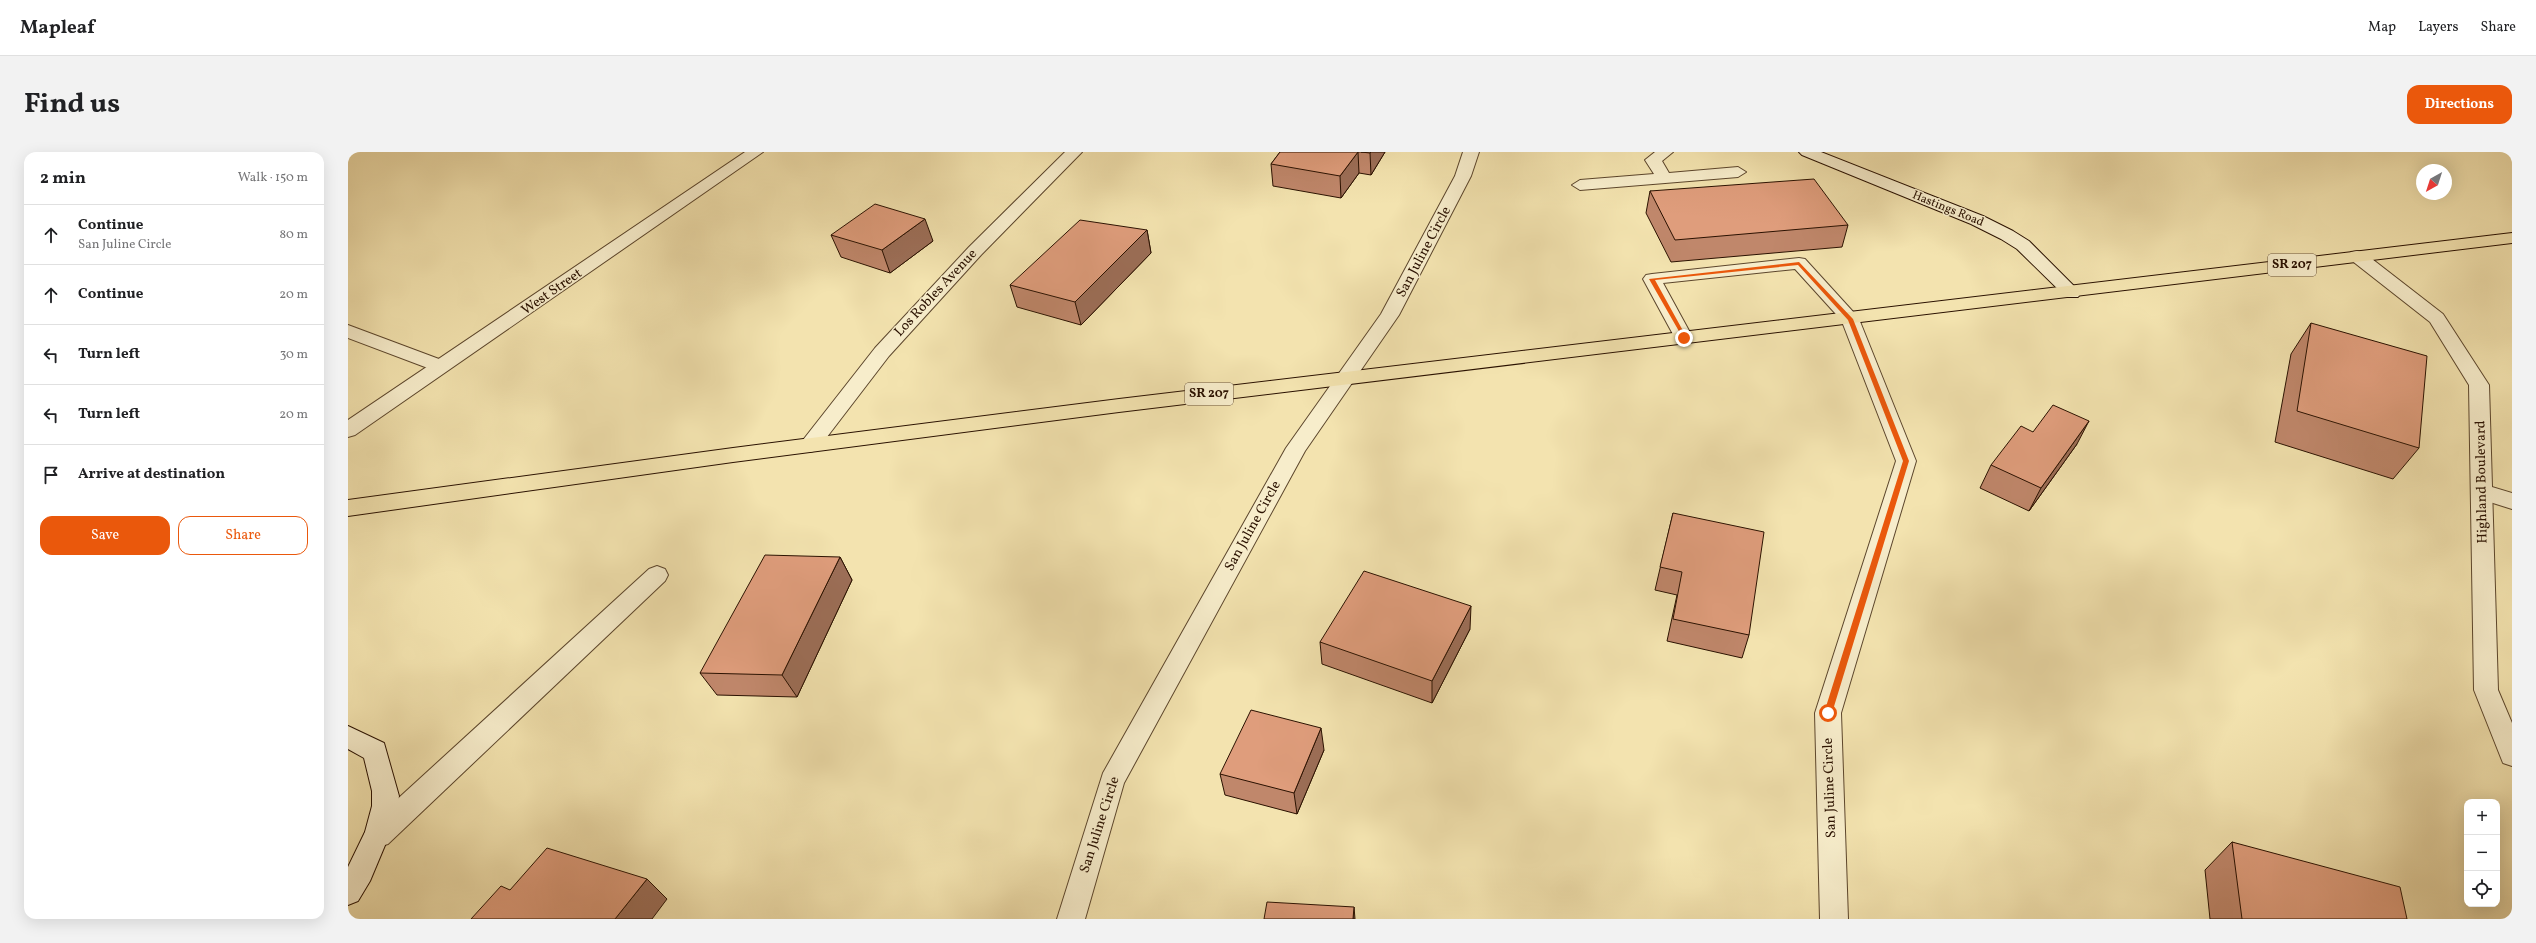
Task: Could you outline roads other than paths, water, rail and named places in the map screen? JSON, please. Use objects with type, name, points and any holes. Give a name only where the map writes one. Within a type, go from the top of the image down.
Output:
[{"type":"highway","name":"SR 207","points":[[348,508],[810,445],[1345,377],[2072,293],[2357,256],[2512,238]]},
{"type":"street","name":"West Street","points":[[348,430],[440,366],[511,321],[755,152]]},
{"type":"street","name":"Los Robles Avenue","points":[[810,445],[882,352],[975,251],[1074,152]]},
{"type":"street","name":"San Juline Circle","points":[[1071,919],[1112,781],[1296,448],[1390,315],[1463,176],[1471,152]]},
{"type":"street","points":[[1664,178],[1653,160],[1665,152]]},
{"type":"street","name":"Hastings Road","points":[[1807,152],[1977,220],[2007,235],[2022,245],[2072,293]]},
{"type":"street","points":[[1580,185],[1738,172]]},
{"type":"street","name":"Highland Boulevard","points":[[2357,256],[2437,318],[2480,386],[2486,690],[2512,755]]},
{"type":"street","points":[[1684,338],[1652,279],[1799,263],[1850,319]]},
{"type":"street","name":"San Juline Circle","points":[[1834,919],[1828,713],[1906,461],[1850,319]]},
{"type":"street","points":[[348,331],[440,366]]},
{"type":"street","points":[[2482,492],[2512,501]]},
{"type":"street","points":[[378,835],[657,575]]},
{"type":"street","points":[[348,737],[375,752],[386,797],[378,835],[358,878],[348,892]]}]
